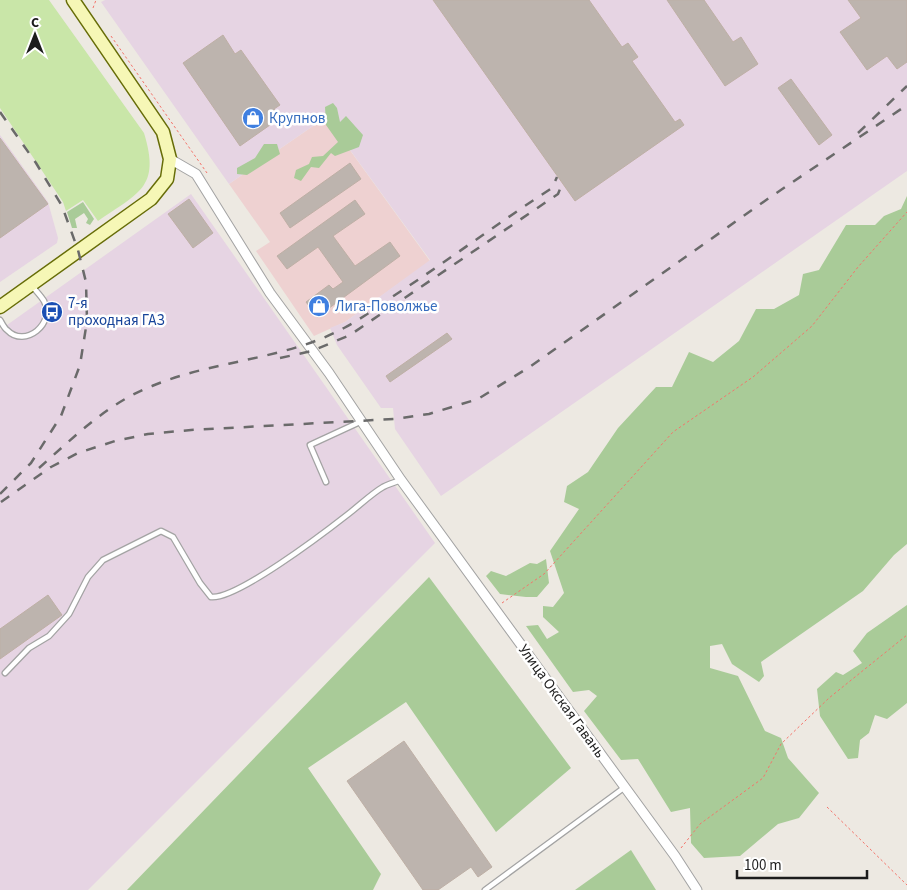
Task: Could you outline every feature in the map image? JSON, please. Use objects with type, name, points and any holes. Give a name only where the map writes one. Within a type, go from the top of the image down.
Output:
[{"type":"street","points":[[0,307],[151,199],[167,179],[170,159],[164,132],[73,0]]},
{"type":"street","name":"Улица Окская Гавань","points":[[170,159],[196,174],[270,293],[401,480],[675,856],[697,890]]},
{"type":"lane","points":[[0,320],[7,331],[26,337],[36,332],[46,322],[45,302],[31,285]]},
{"type":"lane","points":[[326,482],[310,445],[362,422]]},
{"type":"lane","points":[[5,673],[29,648],[49,636],[69,614],[88,577],[103,560],[161,530],[173,537],[200,583],[211,597],[217,598],[232,593],[258,578],[324,533],[383,487],[401,480]]},
{"type":"lane","points":[[484,890],[625,787]]},
{"type":"path","points":[[92,9],[96,0]]},
{"type":"path","points":[[109,32],[207,173]]},
{"type":"path","points":[[495,608],[544,574],[673,432],[753,377],[812,326],[858,267],[907,212]]},
{"type":"path","points":[[675,856],[700,824],[763,778],[781,744],[829,698],[907,635]]},
{"type":"path","points":[[827,807],[907,885]]},
{"type":"shaded area","points":[[105,0],[907,0],[907,171],[441,496],[395,429],[393,408],[381,408],[337,345],[330,328],[345,322],[430,260],[326,117],[229,184],[101,2]]},
{"type":"shaded area","points":[[326,117],[430,261],[345,322],[314,336],[256,251],[270,242],[229,184]]},
{"type":"shaded area","points":[[0,135],[48,202],[58,238],[57,243],[0,282]]},
{"type":"shaded area","points":[[191,194],[435,543],[88,890],[0,890],[0,330]]},
{"type":"green space","points":[[0,0],[49,0],[144,133],[149,151],[150,166],[147,178],[135,195],[98,221],[83,200],[66,211],[63,202],[0,108]]},
{"type":"green space","points":[[333,103],[337,108],[340,122],[346,116],[363,135],[359,147],[335,156],[331,153],[319,168],[311,167],[301,181],[294,178],[296,170],[309,164],[312,157],[323,156],[338,142],[326,125],[325,107]]},
{"type":"green space","points":[[264,144],[277,144],[280,154],[247,175],[237,174],[237,168],[255,158]]},
{"type":"green space","points":[[907,196],[907,544],[894,555],[863,591],[761,662],[764,676],[759,682],[732,664],[722,644],[710,646],[710,668],[738,676],[765,731],[781,738],[788,758],[819,793],[799,818],[778,824],[740,856],[704,858],[691,843],[690,808],[671,812],[638,759],[621,760],[584,711],[597,696],[589,690],[573,692],[526,626],[538,625],[547,639],[559,632],[543,617],[543,606],[553,607],[564,593],[550,551],[579,509],[564,502],[567,486],[588,472],[618,428],[656,387],[672,387],[689,352],[713,362],[739,341],[756,309],[774,309],[799,295],[803,274],[819,270],[846,225],[875,225],[884,216],[901,209]]},
{"type":"green space","points":[[83,202],[94,219],[90,225],[86,223],[88,219],[84,213],[75,219],[77,228],[72,228],[67,212]]},
{"type":"green space","points":[[546,559],[549,583],[537,597],[500,594],[486,576],[491,571],[506,576],[530,563],[537,564]]},
{"type":"green space","points":[[429,577],[571,768],[496,832],[406,702],[308,768],[381,874],[373,890],[127,890]]},
{"type":"green space","points":[[907,605],[907,703],[887,719],[875,715],[869,733],[860,740],[858,758],[848,759],[820,716],[817,689],[836,672],[843,675],[862,663],[853,651],[867,633]]},
{"type":"green space","points":[[631,850],[656,890],[575,890]]},
{"type":"building","points":[[433,0],[589,0],[622,47],[628,43],[638,57],[632,61],[675,122],[680,119],[684,125],[575,201]]},
{"type":"building","points":[[667,0],[704,0],[733,42],[741,37],[758,64],[725,86]]},
{"type":"building","points":[[848,0],[907,0],[907,62],[897,69],[887,56],[867,70],[840,32],[861,18]]},
{"type":"building","points":[[223,35],[235,54],[241,50],[280,105],[274,109],[280,118],[240,146],[183,63]]},
{"type":"building","points":[[791,79],[832,135],[819,145],[778,88]]},
{"type":"building","points":[[0,138],[48,204],[0,238]]},
{"type":"building","points":[[350,163],[361,179],[290,228],[280,213]]},
{"type":"building","points":[[189,199],[213,233],[193,248],[168,214]]},
{"type":"building","points":[[355,200],[365,214],[333,236],[355,266],[390,242],[400,256],[317,317],[306,302],[329,285],[333,289],[343,282],[318,247],[287,269],[277,256]]},
{"type":"building","points":[[447,333],[452,339],[390,382],[386,376]]},
{"type":"building","points":[[48,595],[62,615],[0,659],[0,629]]},
{"type":"building","points":[[404,741],[492,867],[478,877],[471,867],[438,890],[423,890],[347,781]]},
{"type":"railway","points":[[858,133],[907,86]]},
{"type":"railway","points":[[1,502],[51,467],[78,453],[115,441],[148,434],[191,430],[394,419],[429,414],[478,399],[531,366],[769,198],[907,105]]},
{"type":"railway","points":[[0,112],[36,163],[62,206],[78,250],[86,282],[87,321],[80,365],[61,416],[31,463],[0,494]]},
{"type":"railway","points":[[39,468],[106,411],[136,393],[176,377],[200,370],[298,347],[321,339],[350,325],[552,188],[557,177]]},
{"type":"railway","points":[[280,358],[312,351],[350,335],[558,194],[562,184]]},
{"type":"place","name":"Крупнов","points":[[253,118]]},
{"type":"place","name":"Лига-Поволжье","points":[[319,306]]},
{"type":"place","name":"7-я проходная ГАЗ","points":[[52,312]]}]
